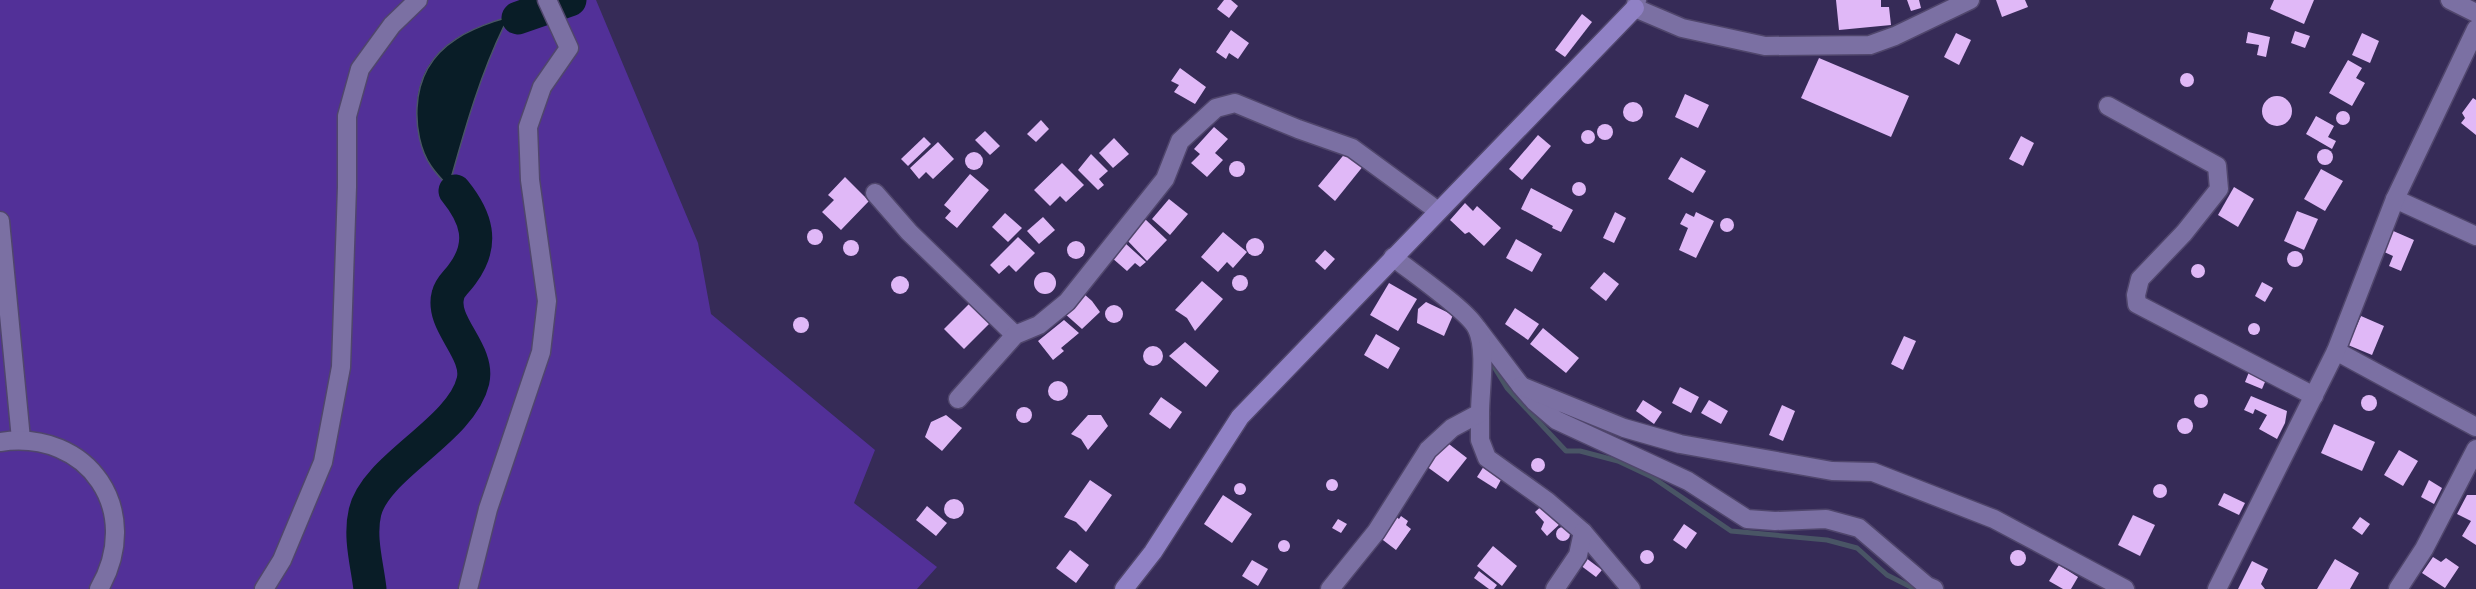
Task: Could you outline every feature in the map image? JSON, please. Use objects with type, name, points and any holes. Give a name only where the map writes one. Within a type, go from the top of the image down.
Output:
[{"type":"main road","points":[[1124,589],[1153,552],[1240,417],[1636,4]]},
{"type":"street","points":[[264,589],[282,560],[323,462],[341,367],[347,116],[360,69],[392,25],[418,0]]},
{"type":"street","points":[[468,589],[488,509],[541,352],[547,300],[530,180],[528,127],[542,87],[569,48],[547,0]]},
{"type":"street","points":[[1636,4],[1682,27],[1765,46],[1869,45],[1895,36],[1970,0]]},
{"type":"street","points":[[2450,0],[2476,13]]},
{"type":"street","points":[[2217,589],[2336,351],[2395,199],[2476,29]]},
{"type":"street","points":[[957,399],[1015,335],[1039,325],[1067,302],[1165,179],[1180,141],[1216,108],[1234,103],[1352,148],[1438,212]]},
{"type":"street","points":[[2108,106],[2217,166],[2219,189],[2184,233],[2140,279],[2136,295],[2137,304],[2314,396]]},
{"type":"street","points":[[874,193],[909,232],[1015,335]]},
{"type":"street","points":[[2395,199],[2476,236]]},
{"type":"street","points":[[0,221],[21,439]]},
{"type":"street","points":[[1393,258],[1463,312],[1521,386],[1556,420],[1688,481],[1747,519],[1775,521],[1826,519],[1859,528],[1926,586],[1935,589]]},
{"type":"street","points":[[1477,328],[1482,346],[1480,440],[1487,458],[1546,501],[1583,532],[1632,589]]},
{"type":"street","points":[[2336,351],[2476,427]]},
{"type":"street","points":[[1521,386],[1624,428],[1680,444],[1832,471],[1873,472],[1994,519],[2125,589]]},
{"type":"street","points":[[1330,589],[1376,532],[1428,450],[1452,428],[1480,413]]},
{"type":"street","points":[[0,442],[21,439],[50,443],[76,456],[97,477],[111,503],[116,532],[112,562],[100,589]]},
{"type":"street","points":[[2398,589],[2424,549],[2476,449]]},
{"type":"street","points":[[1555,589],[1578,555],[1583,532]]},
{"type":"shaded area","points":[[0,0],[596,0],[698,243],[711,314],[875,450],[854,503],[937,567],[917,589],[0,589]]},
{"type":"water","points":[[542,8],[544,13],[504,26],[488,62],[469,118],[452,175],[456,187],[477,221],[479,230],[474,230],[472,220],[463,203],[436,173],[424,153],[419,138],[417,115],[421,84],[430,65],[443,49],[459,37],[499,20]]},
{"type":"building","points":[[1224,0],[1231,0],[1238,6],[1229,18],[1217,9]]},
{"type":"building","points":[[1836,0],[1881,0],[1881,7],[1889,7],[1891,25],[1839,30]]},
{"type":"building","points":[[1907,0],[1919,0],[1921,8],[1911,11]]},
{"type":"building","points":[[1996,0],[2025,0],[2028,7],[2002,17]]},
{"type":"building","points":[[2274,0],[2314,0],[2304,24],[2270,9]]},
{"type":"building","points":[[1582,14],[1592,22],[1565,57],[1555,50]]},
{"type":"building","points":[[1231,30],[1249,43],[1238,59],[1229,53],[1226,59],[1216,52]]},
{"type":"building","points":[[2295,31],[2310,36],[2305,48],[2291,43]]},
{"type":"building","points":[[2248,32],[2270,37],[2266,57],[2257,55],[2259,45],[2246,43]]},
{"type":"building","points":[[1956,33],[1971,40],[1959,65],[1944,57]]},
{"type":"building","points":[[2362,33],[2379,41],[2370,63],[2352,55]]},
{"type":"building","points":[[1819,58],[1909,96],[1891,137],[1801,98]]},
{"type":"building","points":[[2348,60],[2362,68],[2356,78],[2365,83],[2352,106],[2329,93]]},
{"type":"building","points":[[1180,68],[1206,87],[1195,104],[1174,92],[1179,85],[1171,81]]},
{"type":"building","points":[[2184,73],[2190,73],[2194,80],[2190,87],[2184,87],[2180,83],[2180,77]]},
{"type":"building","points":[[1685,94],[1709,105],[1698,128],[1675,117]]},
{"type":"building","points":[[2277,96],[2288,100],[2292,111],[2288,122],[2277,126],[2266,122],[2262,111],[2266,100]]},
{"type":"building","points":[[2473,98],[2476,100],[2476,135],[2461,123],[2465,118],[2462,113]]},
{"type":"building","points":[[1633,102],[1640,105],[1643,112],[1640,119],[1633,122],[1626,119],[1623,112],[1626,105]]},
{"type":"building","points":[[2343,111],[2348,113],[2350,118],[2348,123],[2343,125],[2338,123],[2336,118],[2338,113]]},
{"type":"building","points":[[2316,116],[2334,126],[2328,137],[2336,141],[2332,149],[2306,134]]},
{"type":"building","points":[[1041,120],[1049,129],[1036,142],[1027,134]]},
{"type":"building","points":[[1605,124],[1611,126],[1613,132],[1611,138],[1605,140],[1599,138],[1597,132],[1599,126]]},
{"type":"building","points":[[1214,127],[1228,139],[1215,153],[1223,160],[1207,177],[1191,163],[1200,154],[1194,149]]},
{"type":"building","points":[[1588,130],[1593,132],[1595,137],[1593,142],[1588,144],[1583,142],[1581,137],[1583,132]]},
{"type":"building","points":[[985,131],[1000,146],[990,155],[975,140]]},
{"type":"building","points":[[1538,135],[1551,146],[1522,180],[1509,169]]},
{"type":"building","points":[[2021,136],[2034,143],[2023,166],[2009,159]]},
{"type":"building","points":[[924,137],[931,144],[908,166],[901,159]]},
{"type":"building","points":[[1114,138],[1129,154],[1113,168],[1099,153]]},
{"type":"building","points":[[938,142],[954,159],[933,179],[926,172],[919,179],[910,168]]},
{"type":"building","points":[[2322,149],[2328,149],[2333,157],[2331,163],[2322,165],[2317,160],[2317,154]]},
{"type":"building","points":[[1347,151],[1364,165],[1335,201],[1318,186]]},
{"type":"building","points":[[974,152],[980,155],[983,161],[980,167],[974,170],[968,167],[965,161],[968,155]]},
{"type":"building","points":[[1091,154],[1108,171],[1099,179],[1104,185],[1098,190],[1078,170]]},
{"type":"building","points":[[1681,157],[1706,171],[1693,193],[1668,179]]},
{"type":"building","points":[[1234,161],[1240,161],[1245,169],[1243,175],[1234,177],[1229,172],[1229,166]]},
{"type":"building","points":[[1062,163],[1084,185],[1066,202],[1060,196],[1050,206],[1034,190]]},
{"type":"building","points":[[2321,169],[2343,181],[2325,211],[2304,199]]},
{"type":"building","points":[[970,174],[989,190],[957,228],[945,218],[951,211],[944,205]]},
{"type":"building","points":[[845,177],[869,201],[841,230],[822,212],[834,200],[828,195]]},
{"type":"building","points":[[1579,182],[1584,184],[1586,189],[1584,194],[1579,196],[1574,194],[1572,189],[1574,184]]},
{"type":"building","points":[[2234,187],[2254,199],[2238,227],[2218,215]]},
{"type":"building","points":[[1531,188],[1573,210],[1561,232],[1521,209]]},
{"type":"building","points":[[1169,199],[1188,214],[1170,235],[1152,219]]},
{"type":"building","points":[[1465,203],[1473,211],[1477,206],[1501,228],[1484,246],[1469,232],[1465,234],[1450,220]]},
{"type":"building","points":[[2297,211],[2318,219],[2304,250],[2284,241]]},
{"type":"building","points":[[1615,212],[1626,218],[1614,243],[1603,238]]},
{"type":"building","points":[[1696,212],[1714,221],[1696,258],[1679,250],[1688,228],[1680,224],[1686,213],[1694,217]]},
{"type":"building","points":[[1005,213],[1022,228],[1008,242],[992,227]]},
{"type":"building","points":[[1043,217],[1055,230],[1039,244],[1027,231]]},
{"type":"building","points":[[1724,218],[1730,218],[1734,225],[1730,232],[1724,232],[1720,228],[1720,222]]},
{"type":"building","points":[[1145,219],[1167,240],[1147,261],[1126,239]]},
{"type":"building","points":[[815,229],[821,231],[823,237],[821,243],[815,245],[809,243],[807,237],[809,231]]},
{"type":"building","points":[[2391,230],[2414,240],[2401,271],[2389,266],[2393,256],[2382,251]]},
{"type":"building","points":[[1223,232],[1247,252],[1233,268],[1227,262],[1218,272],[1201,257]]},
{"type":"building","points":[[1018,237],[1035,253],[1016,272],[1009,265],[999,274],[990,265]]},
{"type":"building","points":[[1255,238],[1261,241],[1264,247],[1261,253],[1255,256],[1249,253],[1246,247],[1249,241]]},
{"type":"building","points":[[1516,239],[1542,254],[1532,272],[1506,258]]},
{"type":"building","points":[[851,240],[857,242],[859,248],[857,254],[851,256],[845,254],[843,248],[845,242]]},
{"type":"building","points":[[1072,241],[1080,241],[1085,246],[1083,257],[1072,259],[1067,254],[1067,246]]},
{"type":"building","points":[[1125,243],[1146,262],[1140,267],[1135,263],[1127,271],[1111,257]]},
{"type":"building","points":[[1325,250],[1335,259],[1325,270],[1315,261]]},
{"type":"building","points":[[2295,251],[2301,253],[2303,259],[2301,265],[2295,267],[2289,265],[2287,259],[2289,253]]},
{"type":"building","points":[[2195,264],[2201,264],[2205,271],[2201,278],[2195,278],[2191,274],[2191,268]]},
{"type":"building","points":[[1045,272],[1053,275],[1056,283],[1053,291],[1045,294],[1037,291],[1034,283],[1037,275]]},
{"type":"building","points":[[1604,272],[1619,284],[1606,301],[1590,288]]},
{"type":"building","points":[[1240,275],[1246,277],[1248,283],[1246,289],[1240,291],[1234,289],[1232,283],[1234,277]]},
{"type":"building","points":[[900,276],[906,279],[909,285],[906,291],[900,294],[894,291],[891,285],[894,279]]},
{"type":"building","points":[[1202,281],[1223,299],[1195,331],[1187,318],[1175,310]]},
{"type":"building","points":[[2262,282],[2273,288],[2265,302],[2255,296]]},
{"type":"building","points":[[1389,283],[1417,299],[1398,331],[1370,315]]},
{"type":"building","points":[[1084,294],[1100,312],[1082,329],[1064,313]]},
{"type":"building","points":[[1426,302],[1453,315],[1444,336],[1417,323],[1418,309]]},
{"type":"building","points":[[970,303],[990,323],[964,349],[944,329]]},
{"type":"building","points":[[1114,305],[1120,308],[1123,314],[1120,320],[1114,323],[1108,320],[1105,314],[1108,308]]},
{"type":"building","points":[[1515,308],[1539,324],[1528,340],[1505,324]]},
{"type":"building","points":[[2361,316],[2384,326],[2372,355],[2348,345]]},
{"type":"building","points":[[801,317],[807,319],[809,325],[807,331],[801,333],[795,331],[793,325],[795,319]]},
{"type":"building","points":[[1064,320],[1079,333],[1061,348],[1064,351],[1053,360],[1038,341]]},
{"type":"building","points":[[2256,323],[2259,324],[2259,334],[2252,335],[2249,334],[2248,327],[2249,324]]},
{"type":"building","points":[[1543,328],[1579,358],[1566,373],[1530,344]]},
{"type":"building","points":[[1376,334],[1400,348],[1388,369],[1364,355]]},
{"type":"building","points":[[1904,336],[1916,341],[1903,370],[1891,364]]},
{"type":"building","points":[[1185,342],[1219,371],[1206,387],[1169,356]]},
{"type":"building","points":[[1153,346],[1160,349],[1163,356],[1160,363],[1153,366],[1146,363],[1143,356],[1146,349]]},
{"type":"building","points":[[2251,367],[2268,375],[2262,389],[2245,382]]},
{"type":"building","points":[[1058,381],[1065,384],[1068,391],[1065,398],[1058,401],[1051,398],[1048,391],[1051,384]]},
{"type":"building","points":[[1680,387],[1699,397],[1691,413],[1672,403]]},
{"type":"building","points":[[2198,394],[2204,394],[2208,401],[2204,408],[2198,408],[2194,404],[2194,398]]},
{"type":"building","points":[[2369,395],[2375,397],[2377,403],[2375,409],[2369,411],[2363,409],[2361,403],[2363,397]]},
{"type":"building","points":[[2251,396],[2287,411],[2285,423],[2277,439],[2259,429],[2267,415],[2255,409],[2253,414],[2244,410]]},
{"type":"building","points":[[1161,397],[1182,412],[1170,429],[1149,414]]},
{"type":"building","points":[[1643,400],[1662,412],[1654,424],[1636,411]]},
{"type":"building","points":[[1709,400],[1728,411],[1721,424],[1701,413]]},
{"type":"building","points":[[1782,405],[1795,411],[1783,441],[1769,435]]},
{"type":"building","points":[[1021,407],[1027,407],[1032,415],[1030,421],[1021,423],[1016,418],[1016,412]]},
{"type":"building","points":[[946,415],[962,428],[942,451],[925,437],[931,422]]},
{"type":"building","points":[[1088,415],[1101,415],[1108,426],[1088,450],[1081,439],[1071,434]]},
{"type":"building","points":[[2185,418],[2193,426],[2185,434],[2177,426]]},
{"type":"building","points":[[2334,424],[2375,442],[2362,471],[2321,453]]},
{"type":"building","points":[[1445,441],[1467,458],[1448,482],[1426,466]]},
{"type":"building","points":[[2399,450],[2418,461],[2403,486],[2384,475]]},
{"type":"building","points":[[1538,458],[1543,460],[1545,465],[1543,470],[1538,472],[1533,470],[1531,465],[1533,460]]},
{"type":"building","points":[[1484,466],[1502,478],[1496,489],[1477,477]]},
{"type":"building","points":[[1332,479],[1338,485],[1332,491],[1326,485]]},
{"type":"building","points":[[1090,480],[1112,495],[1086,532],[1076,522],[1064,517]]},
{"type":"building","points":[[2429,480],[2442,488],[2434,504],[2421,497]]},
{"type":"building","points":[[1240,483],[1246,489],[1240,495],[1234,489]]},
{"type":"building","points":[[2157,484],[2163,484],[2167,491],[2163,498],[2157,498],[2153,494],[2153,488]]},
{"type":"building","points":[[2224,493],[2245,503],[2239,515],[2218,505]]},
{"type":"building","points":[[1223,495],[1252,514],[1232,543],[1204,524]]},
{"type":"building","points":[[2467,495],[2476,495],[2476,545],[2462,536],[2471,521],[2457,514]]},
{"type":"building","points":[[954,499],[961,502],[964,509],[961,516],[954,519],[947,516],[944,509],[947,502]]},
{"type":"building","points":[[1546,502],[1563,521],[1547,536],[1541,529],[1544,522],[1535,512]]},
{"type":"building","points":[[927,506],[947,523],[936,536],[916,520]]},
{"type":"building","points":[[2133,515],[2155,525],[2140,556],[2118,545]]},
{"type":"building","points":[[1395,516],[1399,519],[1401,516],[1408,521],[1406,525],[1411,529],[1396,550],[1379,537]]},
{"type":"building","points":[[2360,517],[2370,524],[2362,535],[2352,528]]},
{"type":"building","points":[[1338,519],[1347,524],[1341,533],[1332,528]]},
{"type":"building","points":[[1684,524],[1697,533],[1686,549],[1673,540]]},
{"type":"building","points":[[1563,527],[1568,529],[1570,534],[1568,539],[1563,541],[1558,539],[1556,534],[1558,529]]},
{"type":"building","points":[[1284,540],[1290,546],[1284,552],[1278,546]]},
{"type":"building","points":[[1493,546],[1517,566],[1502,586],[1477,566]]},
{"type":"building","points":[[1070,550],[1089,565],[1076,583],[1056,568]]},
{"type":"building","points":[[1644,550],[1650,550],[1654,557],[1650,564],[1644,564],[1640,560],[1640,554]]},
{"type":"building","points":[[2018,550],[2026,558],[2018,566],[2010,558]]},
{"type":"building","points":[[1582,555],[1602,570],[1596,577],[1576,562]]},
{"type":"building","points":[[2433,557],[2441,562],[2446,558],[2459,567],[2445,588],[2422,573]]},
{"type":"building","points":[[2335,559],[2359,573],[2350,589],[2317,589]]},
{"type":"building","points":[[1252,560],[1268,569],[1258,586],[1242,576]]},
{"type":"building","points":[[2252,561],[2268,569],[2261,584],[2265,589],[2238,589]]},
{"type":"building","points":[[2059,565],[2078,577],[2071,589],[2063,589],[2049,581]]},
{"type":"building","points":[[1479,571],[1497,585],[1494,589],[1489,589],[1474,578]]},
{"type":"waterway","points":[[518,18],[570,0]]},
{"type":"waterway","points":[[370,589],[364,551],[363,521],[372,495],[385,479],[453,416],[465,399],[473,381],[474,370],[471,359],[454,327],[447,306],[449,292],[470,262],[476,241],[473,220],[455,191]]},
{"type":"waterway","points":[[1488,357],[1507,388],[1566,451],[1580,451],[1618,461],[1652,477],[1731,531],[1827,540],[1857,548],[1887,575],[1915,589]]}]
